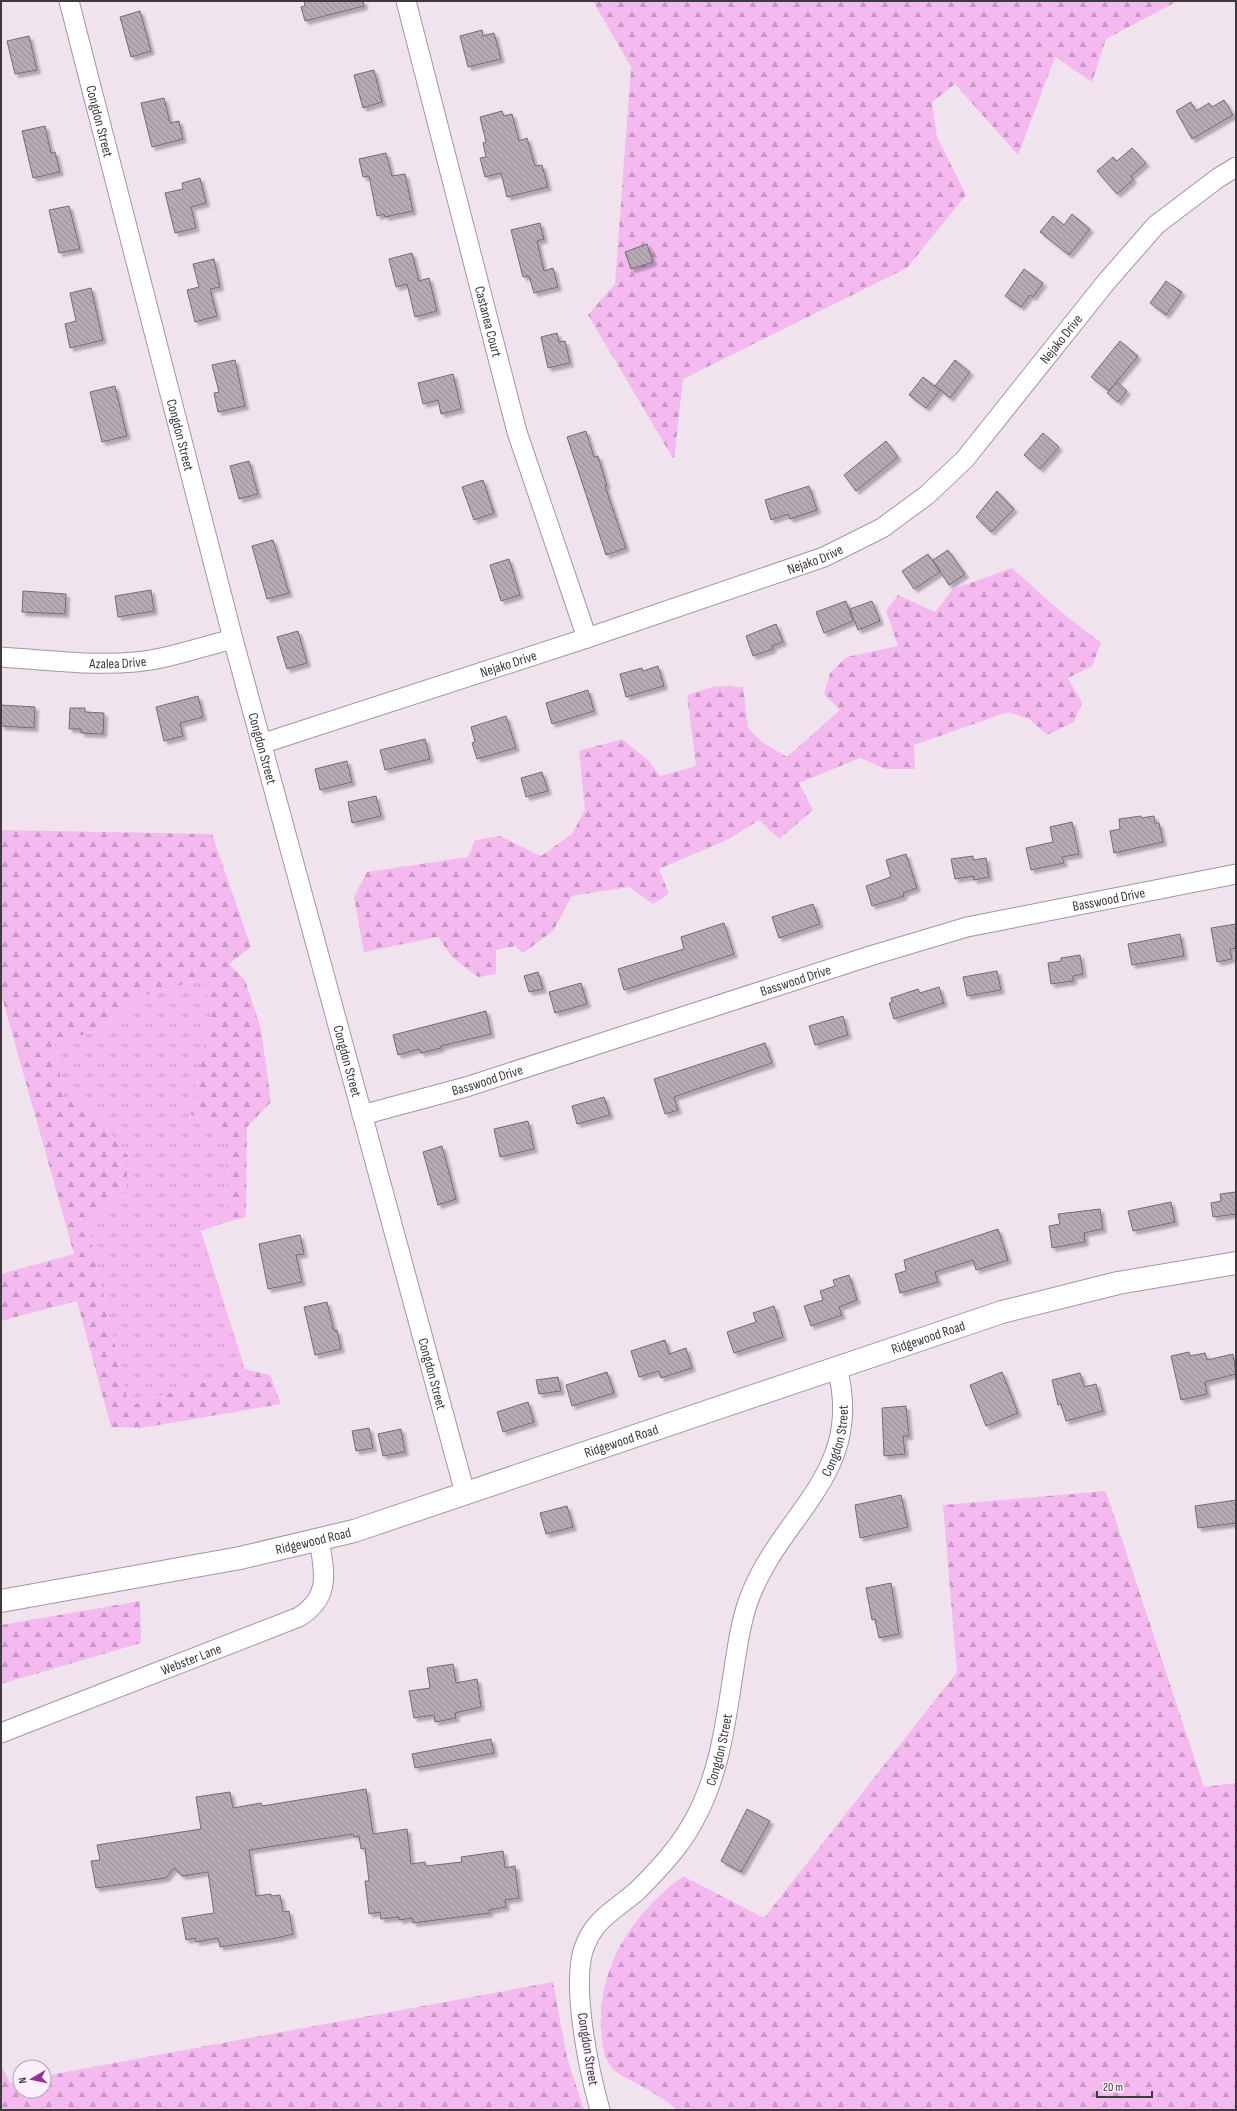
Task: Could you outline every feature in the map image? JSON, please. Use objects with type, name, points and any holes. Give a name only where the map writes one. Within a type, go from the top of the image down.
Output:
[{"type":"main road","name":"Ridgewood Road","points":[[1,1601],[240,1558],[354,1531],[1002,1312],[1118,1283],[1236,1263]]},
{"type":"street","name":"Congdon Street","points":[[69,1],[233,639],[465,1493]]},
{"type":"street","name":"Castanea Court","points":[[406,1],[517,432],[587,638]]},
{"type":"street","name":"Nejako Drive","points":[[261,744],[587,638],[824,557],[882,528],[927,495],[965,459],[1107,281],[1156,225],[1218,178],[1236,167]]},
{"type":"street","name":"Azalea Drive","points":[[1,657],[104,663],[136,662],[233,639]]},
{"type":"street","name":"Basswood Drive","points":[[362,1115],[466,1087],[967,926],[1236,874]]},
{"type":"street","name":"Congdon Street","points":[[600,2110],[582,2020],[580,1994],[583,1953],[589,1936],[599,1922],[612,1909],[634,1893],[650,1878],[691,1827],[706,1799],[717,1766],[740,1633],[747,1604],[756,1579],[821,1484],[832,1463],[840,1437],[844,1411],[843,1390],[837,1368]]},
{"type":"street","name":"Webster Lane","points":[[1,1733],[299,1617],[314,1606],[323,1589],[324,1575],[319,1539]]},
{"type":"green space","points":[[593,1],[1175,1],[1174,3],[1106,39],[1092,82],[1055,57],[1018,155],[955,84],[932,102],[937,137],[966,195],[907,268],[683,379],[674,460],[588,315],[615,284],[631,67]]},
{"type":"green space","points":[[1012,568],[1060,611],[1101,643],[1092,666],[1068,678],[1082,703],[1074,722],[1047,735],[1029,719],[1008,712],[914,745],[915,769],[886,769],[860,758],[799,783],[813,810],[779,839],[759,820],[729,839],[659,869],[669,894],[653,904],[629,887],[572,896],[553,931],[523,953],[515,946],[496,950],[496,974],[478,977],[452,957],[438,937],[364,952],[354,897],[367,872],[468,857],[475,840],[500,836],[541,856],[572,834],[585,810],[579,751],[622,739],[648,760],[660,776],[696,766],[687,695],[716,686],[743,687],[748,728],[762,742],[787,757],[840,710],[824,694],[830,673],[847,657],[898,646],[886,611],[898,595],[935,612],[953,589]]},
{"type":"green space","points":[[1,830],[212,834],[251,947],[229,964],[245,980],[261,1029],[271,1102],[247,1127],[246,1217],[227,1222],[226,1133],[190,1114],[212,1009],[203,979],[142,996],[95,1033],[54,1039],[64,1097],[93,1110],[128,1156],[126,1193],[87,1223],[129,1406],[245,1369],[270,1375],[281,1404],[141,1428],[111,1427],[77,1301],[1,1321],[1,1274],[74,1254],[1,994]]},
{"type":"green space","points":[[203,979],[212,1009],[190,1114],[226,1133],[227,1222],[201,1231],[245,1369],[129,1406],[87,1223],[126,1193],[93,1110],[64,1097],[54,1038],[95,1033],[142,996]]},
{"type":"green space","points":[[1106,1491],[1204,1787],[1236,1783],[1236,2110],[677,2110],[657,2095],[615,2071],[607,2060],[602,2038],[602,2005],[606,1982],[622,1942],[649,1906],[683,1876],[764,1918],[957,1672],[943,1505]]},
{"type":"green space","points":[[140,1601],[141,1643],[1,1684],[1,1625]]},
{"type":"green space","points":[[553,1982],[567,2057],[584,2110],[1,2110],[1,2065],[10,2083],[12,2083],[12,2099],[52,2099],[52,2075]]},
{"type":"building","points":[[304,1],[363,1],[364,6],[305,21],[301,7],[305,6]]},
{"type":"building","points":[[140,11],[151,51],[131,57],[120,17]]},
{"type":"building","points":[[482,30],[483,36],[494,33],[501,59],[468,67],[460,36]]},
{"type":"building","points":[[29,36],[37,70],[15,74],[7,41]]},
{"type":"building","points":[[374,70],[382,102],[363,108],[354,75]]},
{"type":"building","points":[[164,98],[170,123],[179,121],[183,139],[152,147],[141,103]]},
{"type":"building","points":[[1224,100],[1233,115],[1192,139],[1176,111],[1191,102],[1196,111],[1209,103],[1212,107]]},
{"type":"building","points":[[502,111],[504,116],[512,114],[519,141],[527,138],[535,166],[542,165],[548,187],[507,197],[501,173],[485,177],[480,158],[486,157],[483,143],[486,142],[480,117]]},
{"type":"building","points":[[45,126],[51,153],[55,152],[60,172],[33,178],[22,131]]},
{"type":"building","points":[[1132,148],[1146,163],[1131,176],[1133,180],[1117,194],[1097,171],[1113,157],[1117,161]]},
{"type":"building","points":[[386,153],[392,176],[405,174],[413,211],[385,217],[384,214],[377,216],[369,176],[363,177],[359,159]]},
{"type":"building","points":[[200,178],[206,203],[191,207],[196,228],[175,233],[165,193],[183,189],[182,183]]},
{"type":"building","points":[[69,206],[80,249],[59,253],[49,210]]},
{"type":"building","points":[[1072,214],[1090,229],[1069,255],[1040,232],[1053,216],[1064,225]]},
{"type":"building","points":[[540,223],[544,239],[537,241],[544,271],[553,268],[558,287],[534,293],[529,276],[523,277],[511,230]]},
{"type":"building","points":[[647,244],[653,262],[631,269],[625,252]]},
{"type":"building","points":[[412,253],[419,281],[429,278],[437,311],[415,317],[407,284],[396,287],[389,259]]},
{"type":"building","points":[[214,259],[220,287],[210,289],[217,316],[195,322],[187,290],[199,287],[193,264]]},
{"type":"building","points":[[1024,269],[1043,283],[1033,297],[1030,295],[1021,307],[1005,296]]},
{"type":"building","points":[[1166,281],[1182,292],[1166,315],[1150,303]]},
{"type":"building","points":[[91,288],[103,340],[70,348],[65,324],[76,321],[70,293]]},
{"type":"building","points":[[557,333],[559,342],[565,341],[570,363],[548,368],[541,337]]},
{"type":"building","points":[[1120,341],[1138,356],[1109,391],[1091,377]]},
{"type":"building","points":[[235,360],[245,406],[218,412],[214,393],[219,392],[212,365]]},
{"type":"building","points":[[955,360],[970,372],[950,398],[935,386]]},
{"type":"building","points":[[453,374],[461,409],[441,414],[438,400],[423,404],[418,383]]},
{"type":"building","points":[[923,377],[940,390],[926,408],[909,395]]},
{"type":"building","points":[[1117,382],[1127,391],[1118,402],[1107,393]]},
{"type":"building","points":[[115,386],[127,436],[102,442],[90,392]]},
{"type":"building","points":[[586,431],[594,457],[598,456],[607,486],[605,486],[626,548],[606,555],[567,437]]},
{"type":"building","points":[[1043,433],[1059,447],[1040,469],[1024,455]]},
{"type":"building","points":[[886,441],[898,457],[856,491],[844,475]]},
{"type":"building","points":[[249,461],[258,494],[239,499],[230,466]]},
{"type":"building","points":[[483,480],[494,513],[474,520],[462,487]]},
{"type":"building","points":[[809,486],[817,510],[790,519],[788,514],[771,520],[765,500]]},
{"type":"building","points":[[997,491],[1014,509],[991,532],[976,517]]},
{"type":"building","points":[[273,540],[289,593],[267,599],[252,546]]},
{"type":"building","points":[[948,550],[965,574],[949,585],[933,560]]},
{"type":"building","points":[[928,554],[940,572],[914,589],[902,571]]},
{"type":"building","points":[[509,559],[520,595],[501,601],[490,565]]},
{"type":"building","points":[[151,590],[154,611],[118,617],[115,596]]},
{"type":"building","points":[[23,591],[66,594],[65,614],[22,612]]},
{"type":"building","points":[[846,601],[853,621],[824,633],[816,612]]},
{"type":"building","points":[[872,601],[880,621],[858,630],[850,609]]},
{"type":"building","points":[[776,624],[783,642],[772,646],[773,649],[753,656],[746,636]]},
{"type":"building","points":[[298,631],[307,663],[287,669],[277,637]]},
{"type":"building","points":[[658,666],[664,686],[626,697],[620,674],[642,668],[643,671]]},
{"type":"building","points":[[588,690],[594,711],[552,724],[546,703]]},
{"type":"building","points":[[198,696],[203,717],[180,723],[183,736],[164,741],[156,707]]},
{"type":"building","points":[[1,705],[35,707],[34,728],[1,726]]},
{"type":"building","points":[[70,708],[85,708],[85,712],[104,713],[103,734],[81,733],[81,729],[69,729]]},
{"type":"building","points":[[506,716],[516,748],[477,759],[472,743],[475,742],[471,727]]},
{"type":"building","points":[[425,739],[430,759],[385,770],[380,750]]},
{"type":"building","points":[[347,761],[352,782],[320,790],[315,769]]},
{"type":"building","points":[[542,772],[548,791],[526,797],[521,778]]},
{"type":"building","points":[[376,796],[381,816],[352,823],[348,802]]},
{"type":"building","points":[[1141,816],[1141,818],[1154,816],[1155,823],[1159,823],[1163,842],[1114,853],[1110,831],[1120,829],[1119,819]]},
{"type":"building","points":[[1072,822],[1079,854],[1062,857],[1064,863],[1031,870],[1026,848],[1053,842],[1050,827]]},
{"type":"building","points":[[906,854],[917,888],[903,893],[904,896],[872,906],[866,886],[891,877],[886,860]]},
{"type":"building","points":[[973,856],[973,860],[986,858],[989,877],[974,880],[974,876],[955,879],[951,859]]},
{"type":"building","points":[[813,904],[820,924],[779,938],[772,917]]},
{"type":"building","points":[[724,923],[734,954],[624,990],[618,969],[684,949],[681,937]]},
{"type":"building","points":[[1236,924],[1236,948],[1230,949],[1232,959],[1217,962],[1211,928]]},
{"type":"building","points":[[1180,934],[1184,956],[1132,965],[1128,944]]},
{"type":"building","points":[[1080,955],[1083,974],[1073,976],[1073,981],[1051,984],[1048,963],[1061,961],[1061,958]]},
{"type":"building","points":[[997,971],[1001,990],[967,996],[963,977]]},
{"type":"building","points":[[538,972],[543,989],[529,992],[524,976]]},
{"type":"building","points":[[581,983],[587,1004],[555,1013],[549,992]]},
{"type":"building","points":[[939,987],[944,1003],[894,1019],[889,1003],[892,1002],[891,998],[918,989],[920,993]]},
{"type":"building","points":[[486,1011],[491,1034],[441,1046],[441,1048],[421,1053],[419,1049],[398,1055],[393,1035]]},
{"type":"building","points":[[843,1016],[848,1035],[815,1045],[809,1026]]},
{"type":"building","points":[[765,1043],[772,1063],[674,1097],[678,1110],[665,1114],[654,1079]]},
{"type":"building","points":[[604,1097],[610,1115],[577,1124],[572,1106]]},
{"type":"building","points":[[528,1121],[534,1149],[500,1157],[494,1129]]},
{"type":"building","points":[[442,1146],[456,1199],[438,1205],[423,1152]]},
{"type":"building","points":[[1236,1192],[1236,1214],[1213,1217],[1211,1203],[1221,1201],[1220,1194]]},
{"type":"building","points":[[1171,1202],[1175,1222],[1133,1231],[1128,1211]]},
{"type":"building","points":[[1100,1209],[1103,1229],[1084,1233],[1085,1242],[1052,1248],[1049,1226],[1060,1224],[1058,1214]]},
{"type":"building","points":[[998,1229],[1008,1260],[976,1270],[973,1260],[935,1272],[938,1282],[900,1293],[895,1274],[906,1271],[904,1260]]},
{"type":"building","points":[[300,1235],[304,1254],[296,1255],[302,1282],[268,1289],[259,1244]]},
{"type":"building","points":[[849,1275],[857,1300],[839,1307],[842,1315],[811,1326],[804,1306],[823,1300],[820,1291],[835,1286],[833,1280]]},
{"type":"building","points":[[327,1302],[334,1331],[337,1330],[341,1349],[315,1355],[304,1307]]},
{"type":"building","points":[[774,1306],[783,1337],[734,1353],[727,1332],[756,1322],[753,1313]]},
{"type":"building","points":[[665,1340],[669,1354],[686,1348],[692,1368],[661,1378],[659,1371],[639,1377],[631,1351]]},
{"type":"building","points":[[1189,1352],[1190,1356],[1205,1353],[1207,1360],[1233,1354],[1236,1374],[1205,1382],[1207,1394],[1181,1400],[1171,1356]]},
{"type":"building","points":[[607,1372],[614,1393],[572,1406],[566,1385]]},
{"type":"building","points":[[1002,1372],[1018,1413],[986,1426],[970,1385]]},
{"type":"building","points":[[1080,1373],[1084,1387],[1096,1384],[1103,1411],[1066,1421],[1061,1404],[1058,1405],[1052,1380]]},
{"type":"building","points":[[558,1377],[561,1391],[539,1394],[536,1380]]},
{"type":"building","points":[[528,1402],[534,1422],[503,1432],[497,1412]]},
{"type":"building","points":[[906,1406],[909,1436],[903,1436],[905,1454],[884,1456],[882,1408]]},
{"type":"building","points":[[369,1428],[373,1448],[356,1451],[352,1431]]},
{"type":"building","points":[[401,1429],[405,1452],[383,1456],[378,1434]]},
{"type":"building","points":[[901,1495],[908,1527],[860,1538],[855,1505]]},
{"type":"building","points":[[1236,1500],[1236,1523],[1198,1528],[1195,1506]]},
{"type":"building","points":[[567,1506],[573,1527],[546,1534],[540,1513]]},
{"type":"building","points":[[891,1583],[899,1634],[879,1638],[875,1619],[872,1620],[866,1588]]},
{"type":"building","points":[[453,1664],[456,1683],[477,1679],[481,1707],[455,1713],[456,1718],[435,1722],[434,1715],[414,1718],[409,1691],[430,1688],[427,1668]]},
{"type":"building","points":[[491,1739],[494,1753],[415,1768],[412,1754]]},
{"type":"building","points":[[366,1789],[373,1834],[407,1829],[411,1864],[425,1862],[426,1866],[462,1862],[461,1857],[503,1851],[505,1868],[515,1866],[519,1898],[505,1900],[506,1907],[489,1910],[490,1913],[413,1923],[412,1918],[399,1920],[399,1917],[381,1919],[380,1912],[369,1914],[365,1881],[369,1881],[365,1848],[361,1849],[359,1836],[354,1837],[353,1834],[249,1850],[256,1896],[271,1894],[271,1896],[280,1895],[283,1912],[289,1911],[293,1934],[277,1938],[220,1947],[218,1938],[196,1942],[195,1938],[186,1940],[182,1918],[214,1913],[208,1872],[182,1876],[174,1868],[166,1878],[96,1888],[91,1861],[100,1860],[97,1845],[201,1829],[196,1797],[230,1792],[233,1808],[261,1803],[262,1806]]},
{"type":"building","points":[[747,1809],[770,1821],[741,1872],[721,1861]]}]
